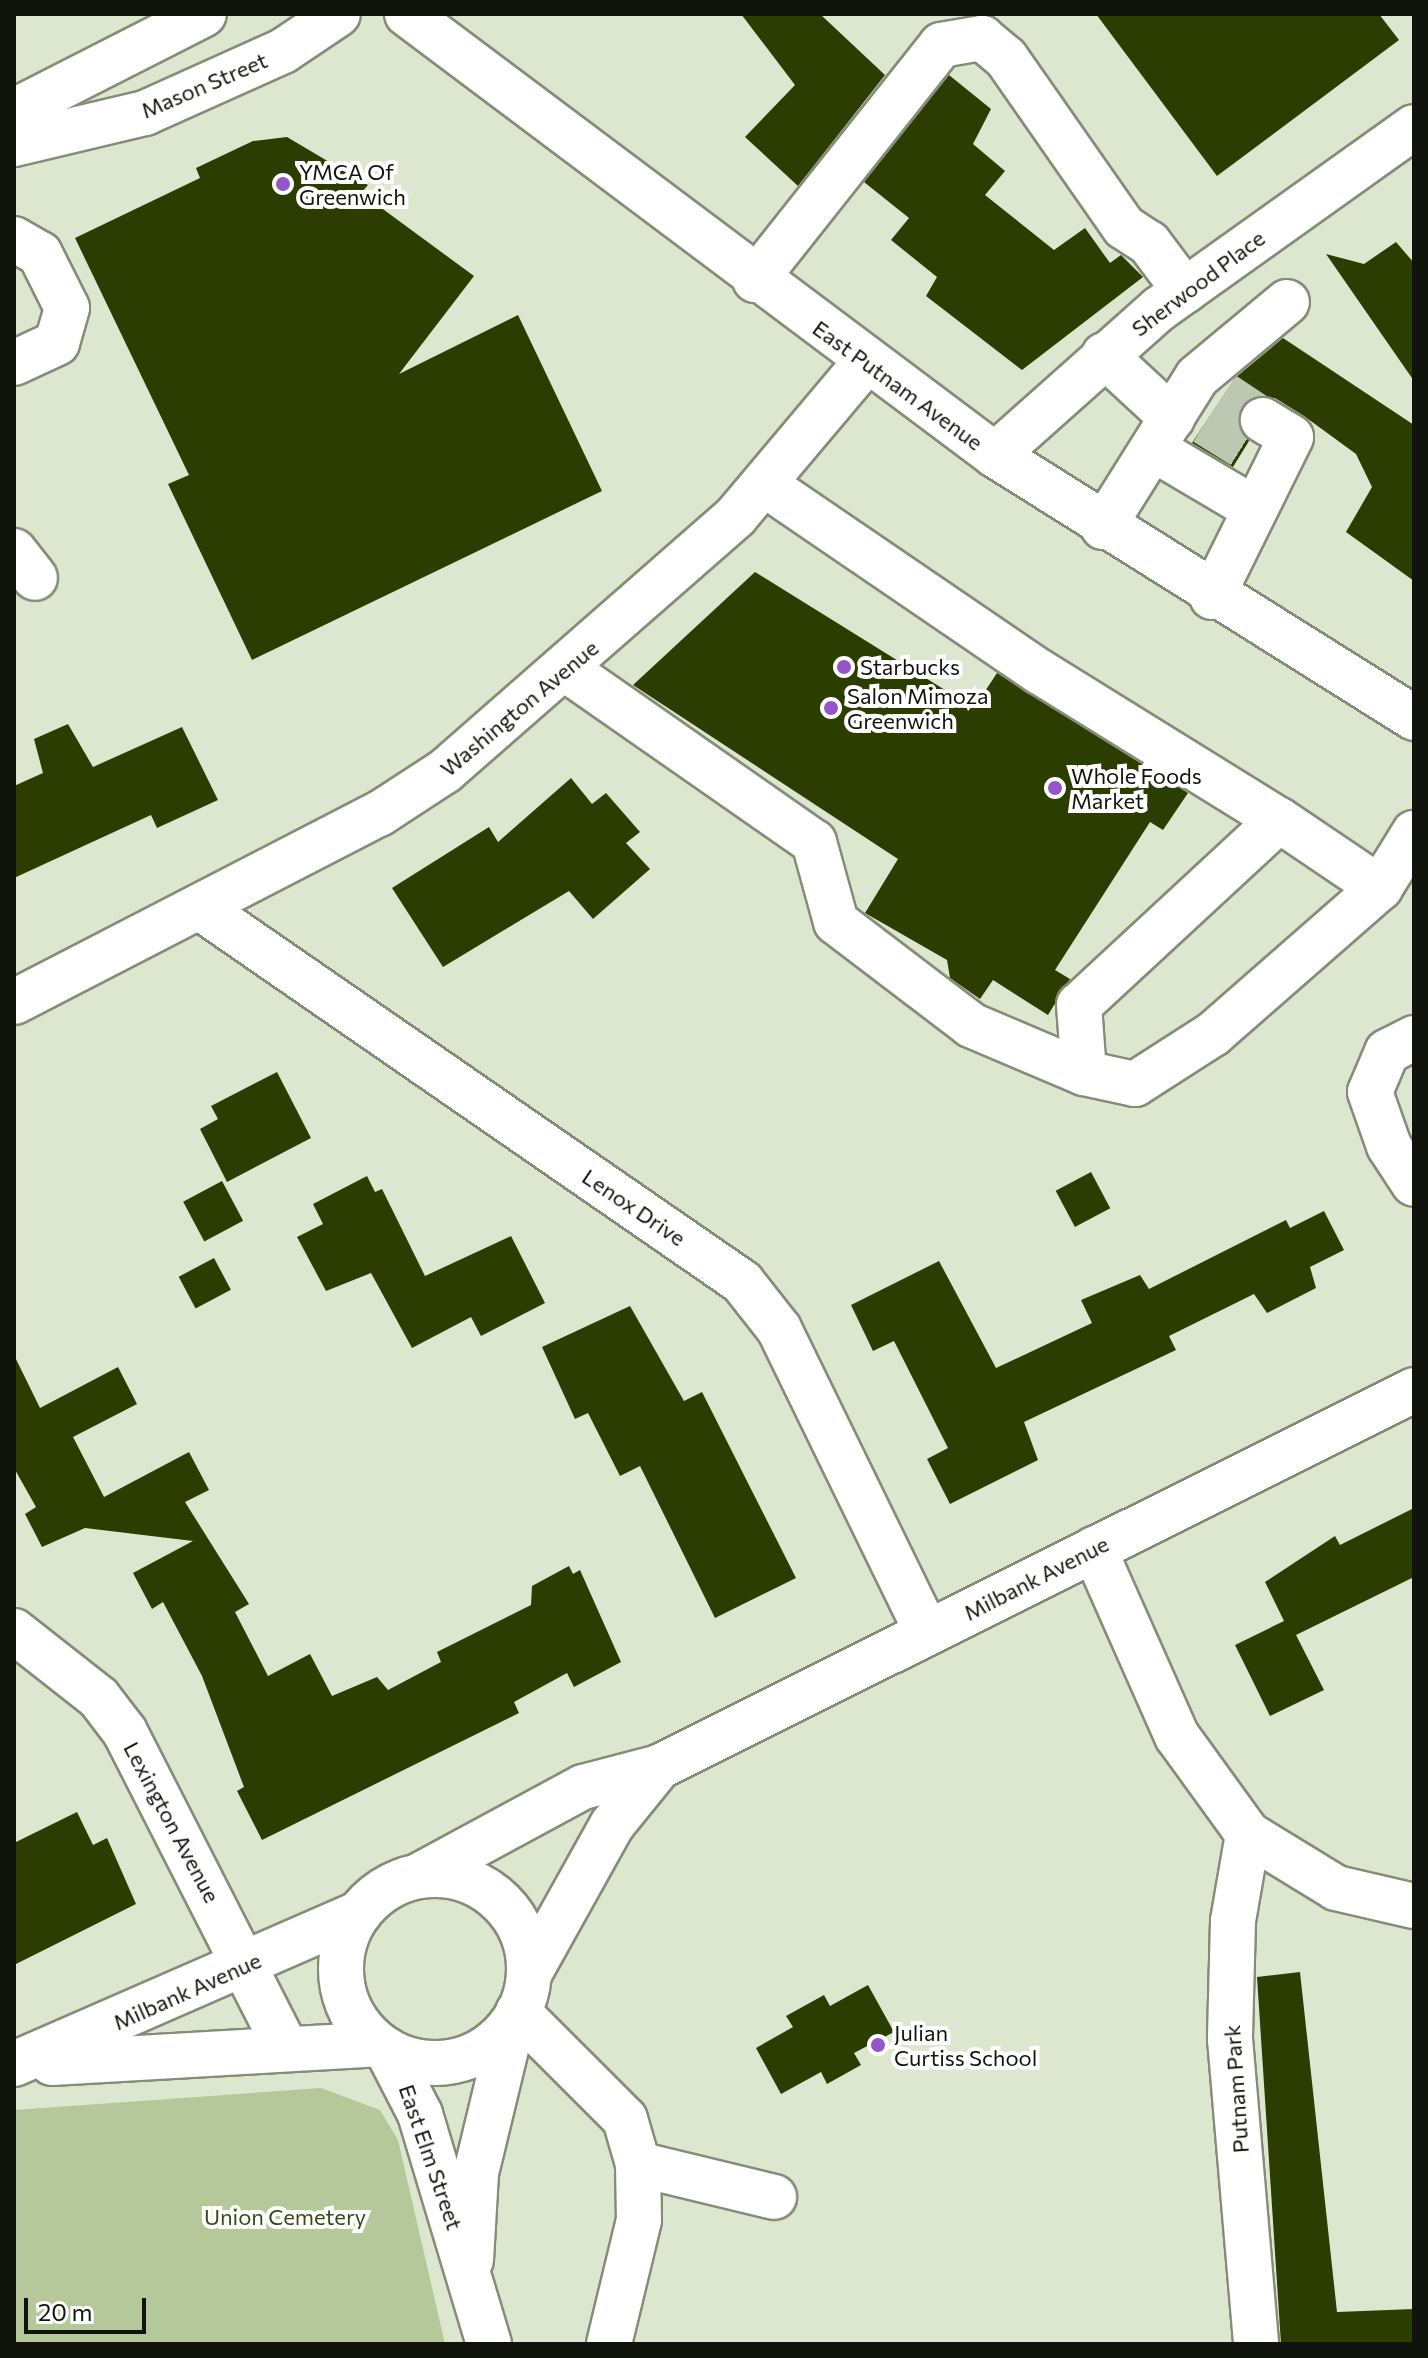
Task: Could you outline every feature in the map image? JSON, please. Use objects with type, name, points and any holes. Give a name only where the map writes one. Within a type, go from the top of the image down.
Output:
[{"type":"street","points":[[14,111],[204,14]]},
{"type":"street","name":"Mason Street","points":[[14,144],[145,113],[283,51],[338,14]]},
{"type":"street","name":"East Putnam Avenue","points":[[407,14],[865,363],[995,455],[1212,597],[1414,718]]},
{"type":"street","points":[[755,280],[941,45],[982,38],[1006,58],[1124,227],[1149,243],[1185,291]]},
{"type":"street","name":"Sherwood Place","points":[[995,455],[1104,355],[1185,291],[1414,127]]},
{"type":"street","points":[[14,239],[40,254],[67,308],[57,343],[14,363]]},
{"type":"street","points":[[1103,527],[1189,411],[1287,302]]},
{"type":"street","points":[[1104,355],[1189,411],[1253,508]]},
{"type":"street","name":"Washington Avenue","points":[[14,1002],[392,805],[567,670],[764,484],[865,363]]},
{"type":"street","points":[[1212,597],[1253,508],[1261,445]]},
{"type":"street","points":[[764,484],[1040,672],[1279,820],[1380,888]]},
{"type":"street","points":[[567,670],[814,842],[836,922],[971,1025],[1084,1073],[1135,1084],[1213,1034],[1380,888],[1414,833]]},
{"type":"street","points":[[1084,1073],[1079,1005],[1279,820]]},
{"type":"street","name":"Lenox Drive","points":[[199,907],[742,1282],[779,1329],[927,1633]]},
{"type":"street","points":[[1414,1038],[1387,1052],[1370,1092],[1389,1146],[1414,1184]]},
{"type":"street","name":"Milbank Avenue","points":[[420,1875],[583,1787],[659,1767],[1414,1390]]},
{"type":"street","points":[[1094,1549],[1177,1736],[1248,1834],[1336,1888],[1414,1906]]},
{"type":"street","name":"Lexington Avenue","points":[[14,1631],[99,1698],[125,1732],[285,2046]]},
{"type":"street","name":"Milbank Avenue","points":[[520,2003],[612,1825],[659,1767]]},
{"type":"street","name":"Putnam Park","points":[[1248,1834],[1233,1921],[1230,2039],[1256,2344]]},
{"type":"street","points":[[420,1875],[448,1875],[501,1901],[517,1923],[520,2003],[491,2046],[450,2063],[428,2064],[382,2047],[343,1991],[341,1961],[359,1913],[394,1883],[420,1875]]},
{"type":"street","name":"Milbank Avenue","points":[[14,2064],[246,1966],[359,1913]]},
{"type":"street","points":[[520,2003],[625,2119],[638,2164],[639,2220],[609,2344]]},
{"type":"street","name":"East Elm Street","points":[[471,2267],[476,2173],[520,2003]]},
{"type":"street","name":"Milbank Avenue","points":[[14,2064],[285,2046],[382,2047]]},
{"type":"street","name":"East Elm Street","points":[[382,2047],[420,2114],[445,2209],[471,2267],[489,2344]]},
{"type":"street","points":[[638,2164],[774,2197]]},
{"type":"green space","name":"Union Cemetery","points":[[321,2088],[380,2110],[398,2140],[445,2344],[14,2344],[14,2110]]},
{"type":"building","points":[[741,14],[820,14],[885,75],[798,186],[745,137],[795,85]]},
{"type":"building","points":[[1096,14],[1379,14],[1399,40],[1217,176]]},
{"type":"building","points":[[949,75],[991,109],[973,144],[1005,171],[985,195],[1054,250],[1085,228],[1110,263],[1121,255],[1143,277],[1022,370],[926,296],[937,277],[891,240],[909,218],[864,182]]},
{"type":"building","points":[[287,137],[368,185],[361,193],[474,276],[399,374],[518,315],[602,491],[252,660],[168,484],[189,475],[75,238],[200,178],[196,168],[253,141]]},
{"type":"building","points":[[1396,242],[1414,263],[1414,381],[1326,254],[1364,264]]},
{"type":"building","points":[[1283,338],[1414,425],[1414,581],[1346,532],[1372,487],[1356,454],[1304,416],[1275,398],[1250,399],[1238,419],[1249,441],[1233,467],[1192,443],[1235,378]]},
{"type":"building","points":[[755,572],[974,708],[997,673],[1188,793],[1163,830],[1150,822],[1055,970],[1070,979],[1048,1015],[993,980],[980,999],[950,978],[947,960],[865,913],[898,859],[633,685]]},
{"type":"building","points":[[68,724],[93,767],[182,727],[218,800],[157,828],[151,815],[14,878],[14,786],[43,773],[34,739]]},
{"type":"building","points":[[571,778],[592,804],[606,793],[640,832],[626,843],[650,869],[593,919],[569,891],[443,967],[392,888],[489,827],[498,842]]},
{"type":"building","points":[[277,1072],[311,1138],[227,1182],[200,1129],[218,1119],[211,1106]]},
{"type":"building","points":[[1091,1172],[1110,1208],[1075,1227],[1056,1191]]},
{"type":"building","points":[[367,1176],[375,1192],[382,1189],[425,1276],[511,1236],[545,1303],[481,1336],[471,1317],[412,1348],[371,1273],[326,1291],[297,1237],[323,1224],[313,1204]]},
{"type":"building","points":[[222,1181],[243,1221],[204,1241],[183,1202]]},
{"type":"building","points":[[1324,1211],[1344,1250],[1310,1267],[1316,1288],[1267,1313],[1254,1294],[1169,1336],[1176,1350],[1024,1422],[1038,1460],[950,1504],[927,1459],[948,1448],[894,1341],[873,1351],[851,1305],[939,1261],[996,1368],[1092,1323],[1081,1300],[1140,1275],[1149,1289],[1286,1220],[1290,1228]]},
{"type":"building","points":[[214,1258],[231,1290],[196,1309],[179,1277]]},
{"type":"building","points":[[630,1306],[684,1401],[702,1392],[796,1578],[715,1618],[640,1466],[620,1476],[588,1413],[575,1419],[542,1347]]},
{"type":"building","points":[[14,1355],[40,1408],[118,1367],[137,1404],[73,1437],[104,1497],[189,1452],[209,1490],[185,1502],[249,1604],[235,1612],[268,1676],[310,1654],[332,1696],[377,1677],[388,1690],[441,1662],[437,1652],[531,1605],[532,1586],[569,1566],[573,1574],[580,1570],[621,1662],[574,1687],[567,1673],[514,1702],[519,1713],[262,1840],[237,1791],[244,1787],[202,1676],[163,1602],[152,1609],[133,1573],[193,1541],[85,1528],[42,1547],[25,1514],[36,1507],[14,1468]]},
{"type":"building","points":[[1414,1508],[1414,1577],[1296,1635],[1324,1690],[1270,1716],[1235,1645],[1284,1621],[1265,1582],[1335,1536],[1340,1545]]},
{"type":"building","points":[[77,1812],[93,1845],[107,1838],[136,1904],[14,1965],[14,1843]]},
{"type":"building","points":[[1300,1972],[1337,2312],[1414,2309],[1414,2344],[1281,2344],[1257,1977]]},
{"type":"building","points":[[868,1985],[894,2032],[854,2053],[861,2065],[827,2084],[821,2072],[781,2094],[756,2048],[793,2027],[786,2016],[824,1995],[830,2006]]},
{"type":"tunnel","points":[[1224,394],[1263,420]]},
{"type":"tunnel","points":[[1205,423],[1245,448]]},
{"type":"place","name":"YMCA Of Greenwich","points":[[283,184]]},
{"type":"place","name":"Starbucks","points":[[844,667]]},
{"type":"place","name":"Salon Mimoza Greenwich","points":[[831,708]]},
{"type":"place","name":"Whole Foods Market","points":[[1055,788]]},
{"type":"place","name":"Julian Curtiss School","points":[[878,2045]]}]
